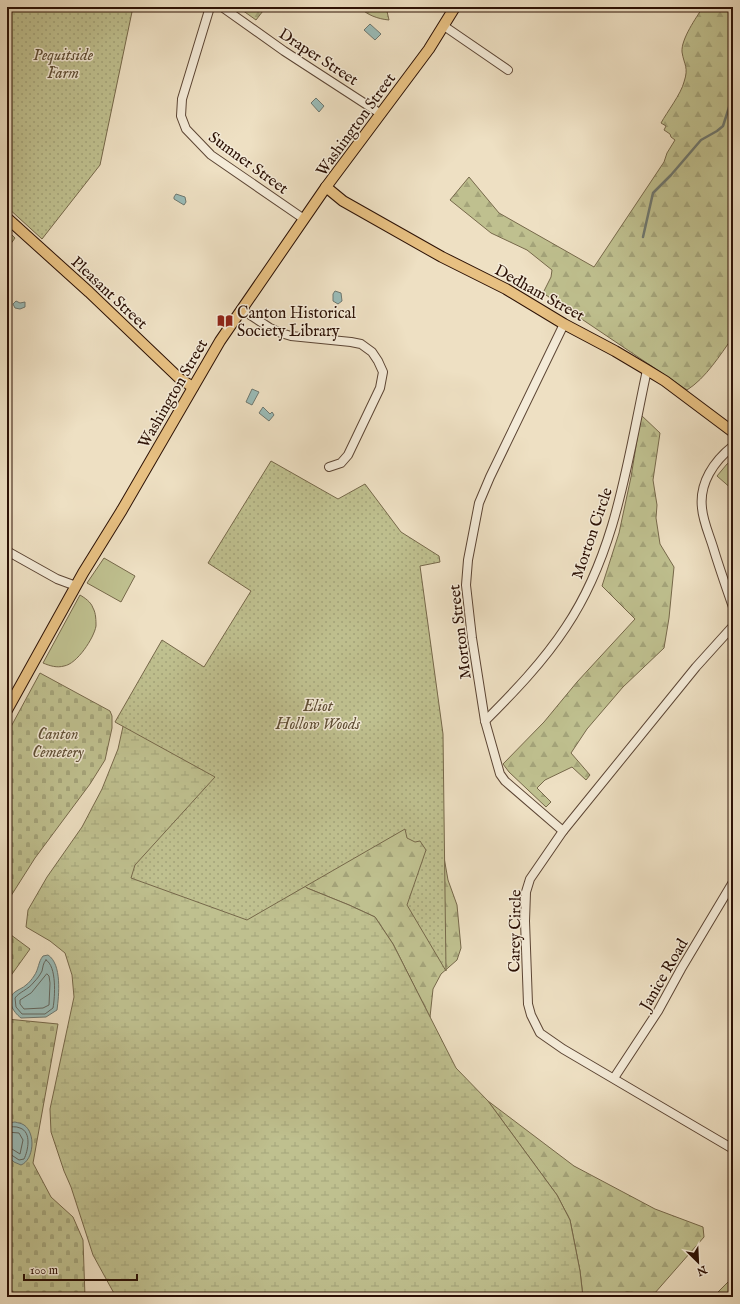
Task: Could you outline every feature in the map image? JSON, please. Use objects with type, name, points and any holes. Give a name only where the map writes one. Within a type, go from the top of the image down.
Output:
[{"type":"main road","name":"Washington Street","points":[[7,710],[76,586],[220,341],[241,308],[326,187],[429,49],[455,7]]},
{"type":"main road","name":"Dedham Street","points":[[326,187],[343,201],[442,257],[506,289],[564,324],[615,351],[666,381],[733,432]]},
{"type":"main road","name":"Pleasant Street","points":[[7,218],[96,299],[180,379],[193,387]]},
{"type":"street","name":"Sumner Street","points":[[210,7],[182,99],[181,116],[186,129],[210,155],[304,219]]},
{"type":"street","name":"Draper Street","points":[[222,7],[284,51],[381,114]]},
{"type":"street","points":[[444,26],[508,70]]},
{"type":"street","points":[[241,308],[270,328],[291,336],[361,344],[372,352],[378,361],[383,372],[380,388],[348,454],[341,463],[329,468]]},
{"type":"street","name":"Morton Street","points":[[563,831],[505,781],[500,774],[485,721],[467,601],[466,585],[468,560],[479,503],[490,477],[564,324]]},
{"type":"street","name":"Morton Circle","points":[[485,721],[548,652],[567,626],[599,565],[616,513],[627,469],[647,370]]},
{"type":"street","points":[[733,446],[715,463],[707,476],[702,492],[702,508],[733,607]]},
{"type":"street","points":[[7,551],[57,579],[76,586]]},
{"type":"street","name":"Carey Circle","points":[[733,626],[696,667],[563,831],[530,879],[526,892],[525,921],[528,1004],[531,1015],[540,1033],[563,1049],[733,1150]]},
{"type":"street","name":"Janice Road","points":[[614,1078],[658,1011],[681,968],[733,882]]},
{"type":"green space","name":"Pequitside Farm","points":[[7,7],[133,7],[100,165],[42,239],[7,207]]},
{"type":"green space","points":[[244,7],[266,7],[256,20],[242,10]]},
{"type":"green space","points":[[359,7],[386,7],[389,20],[373,16]]},
{"type":"green space","points":[[703,7],[733,7],[733,337],[718,359],[706,373],[687,390],[543,293],[551,277],[552,270],[527,250],[491,233],[450,200],[469,177],[499,213],[594,267],[664,162],[667,153],[675,140],[664,130],[666,126],[661,123],[682,87],[686,69],[682,47],[690,29]]},
{"type":"green space","points":[[7,230],[15,238],[7,249]]},
{"type":"green space","points":[[641,415],[660,433],[653,480],[657,505],[656,518],[660,544],[674,567],[669,618],[664,648],[623,687],[587,729],[571,753],[590,775],[586,780],[572,767],[545,780],[537,788],[551,802],[546,807],[509,772],[503,764],[544,722],[577,682],[635,619],[602,586],[619,533],[631,477]]},
{"type":"green space","points":[[733,460],[733,490],[717,476],[727,464]]},
{"type":"green space","name":"Eliot Hollow Woods","points":[[271,461],[338,499],[365,484],[401,532],[439,556],[440,562],[420,566],[443,734],[446,971],[407,905],[426,850],[420,841],[415,842],[407,838],[405,829],[247,920],[131,878],[135,865],[215,777],[115,722],[162,640],[204,667],[251,591],[208,563]]},
{"type":"green space","points":[[104,558],[135,576],[121,602],[87,583]]},
{"type":"green space","points":[[80,595],[89,602],[95,612],[96,626],[92,637],[79,656],[69,664],[56,667],[43,663]]},
{"type":"green space","points":[[254,633],[442,846],[448,880],[457,905],[461,948],[457,960],[441,974],[433,989],[430,1017],[393,944],[375,917],[307,888],[276,858]]},
{"type":"green space","name":"Canton Cemetery","points":[[40,673],[110,711],[112,716],[112,728],[105,760],[90,784],[35,858],[9,899],[7,926],[7,734]]},
{"type":"green space","points":[[166,684],[276,858],[307,888],[375,917],[393,944],[456,1068],[488,1101],[557,1195],[570,1220],[580,1271],[583,1297],[116,1297],[93,1255],[51,1132],[50,1109],[74,997],[72,975],[65,953],[50,941],[26,927],[28,910],[47,877],[82,827],[102,789],[118,749],[126,713]]},
{"type":"green space","points":[[7,932],[30,949],[7,981]]},
{"type":"green space","points":[[7,1019],[58,1024],[33,1163],[51,1197],[73,1217],[83,1240],[85,1297],[7,1297]]},
{"type":"green space","points":[[488,1101],[574,1166],[655,1209],[703,1227],[704,1237],[654,1294],[627,1292],[604,1297],[583,1297],[580,1271],[570,1220],[557,1195]]},
{"type":"green space","points":[[733,1277],[733,1297],[713,1297]]},
{"type":"water","points":[[370,24],[381,34],[375,40],[364,30]]},
{"type":"water","points":[[316,98],[324,106],[319,112],[311,103]]},
{"type":"water","points":[[176,194],[185,197],[186,202],[184,205],[174,199]]},
{"type":"water","points":[[335,291],[341,293],[342,301],[338,304],[333,301],[333,294]]},
{"type":"water","points":[[16,301],[20,303],[25,302],[25,307],[20,309],[15,308],[13,304]]},
{"type":"water","points":[[252,389],[259,392],[252,405],[246,402]]},
{"type":"water","points":[[263,407],[270,414],[272,412],[274,415],[269,421],[259,413]]},
{"type":"water","points":[[48,955],[56,965],[58,972],[59,988],[57,1010],[46,1017],[21,1018],[11,1005],[10,1002],[12,995],[30,981],[36,973],[41,958]]},
{"type":"water","points":[[15,1122],[23,1124],[28,1129],[32,1140],[29,1158],[21,1165],[14,1162],[7,1156],[7,1123]]},
{"type":"waterway","points":[[643,237],[653,193],[671,175],[701,140],[723,126],[733,95]]},
{"type":"place","name":"Canton Historical Society Library","points":[[225,321]]}]
